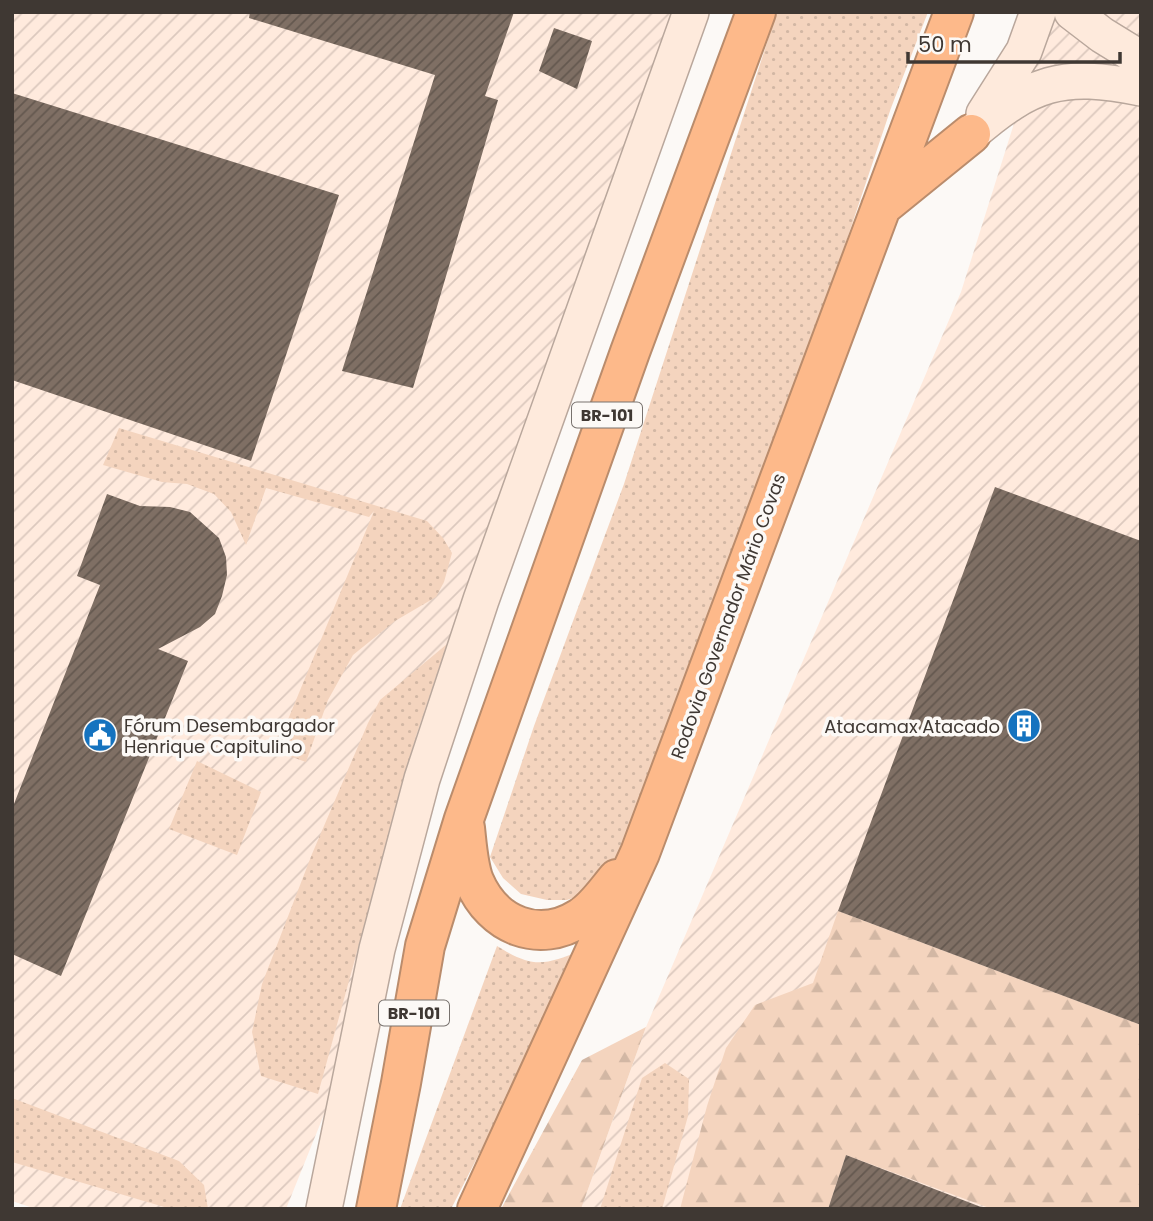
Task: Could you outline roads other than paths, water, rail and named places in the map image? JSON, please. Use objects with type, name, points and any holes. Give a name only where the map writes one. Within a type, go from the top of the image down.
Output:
[{"type":"highway","name":"BR-101","points":[[376,1209],[425,946],[464,819],[630,352],[756,12]]},
{"type":"highway","name":"Rodovia Governador Mário Covas","points":[[477,1209],[639,853],[954,12]]},
{"type":"highway","points":[[880,208],[971,134]]},
{"type":"highway","points":[[464,819],[470,867],[481,894],[498,914],[530,930],[545,931],[563,927],[583,917],[639,853]]},
{"type":"main road","points":[[324,1209],[377,949],[422,779],[481,600],[691,12]]},
{"type":"main road","points":[[971,134],[1024,51],[1038,12]]},
{"type":"main road","points":[[1072,12],[1102,35],[1141,59]]},
{"type":"main road","points":[[971,134],[1002,107],[1038,88],[1082,81],[1141,88]]},
{"type":"place","name":"Atacamax Atacado","points":[[1024,726]]},
{"type":"place","name":"Fórum Desembargador Henrique Capitulino","points":[[100,735]]}]
